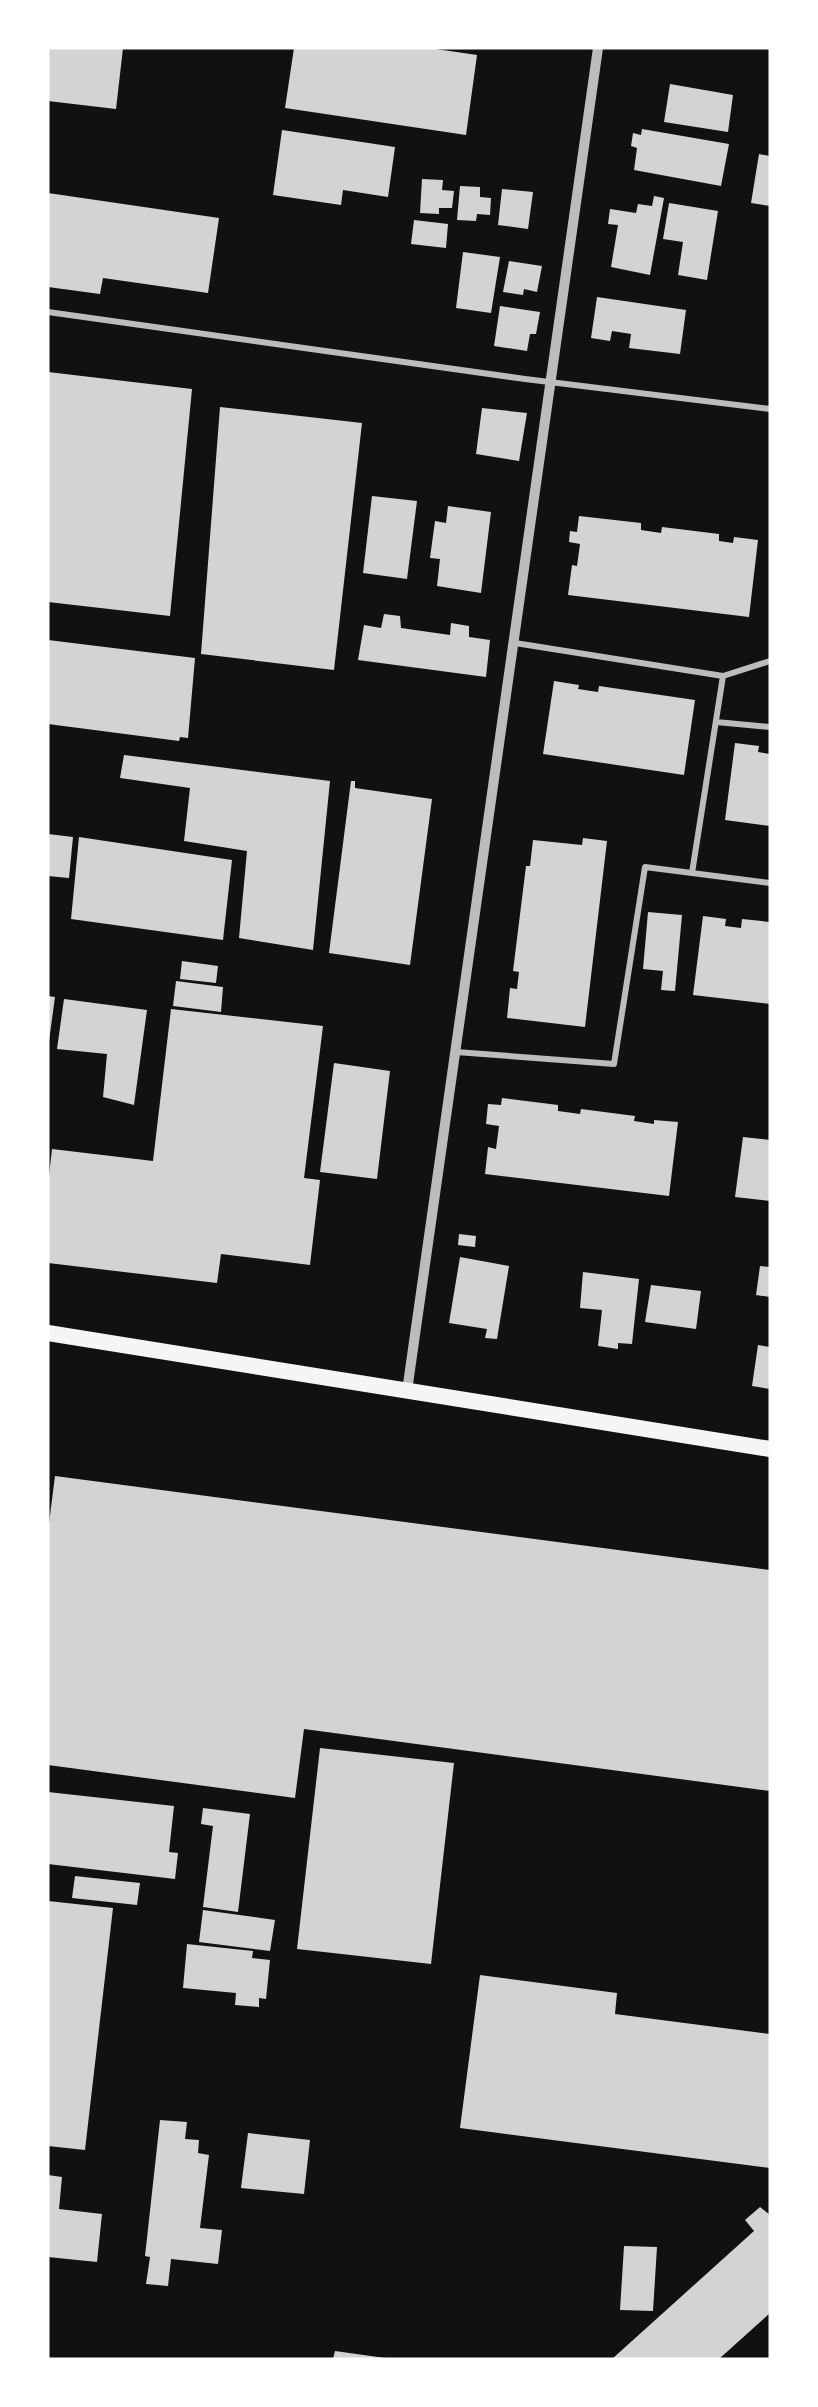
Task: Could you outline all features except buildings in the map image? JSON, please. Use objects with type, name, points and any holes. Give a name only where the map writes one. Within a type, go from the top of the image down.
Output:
[{"type":"highway","points":[[48,1333],[770,1449]]},
{"type":"street","points":[[407,1391],[553,381],[598,48]]},
{"type":"street","points":[[48,312],[525,379],[770,409]]},
{"type":"street","points":[[515,643],[723,676],[770,661]]},
{"type":"street","points":[[692,873],[723,676]]},
{"type":"street","points":[[716,722],[770,727]]},
{"type":"street","points":[[456,1052],[614,1064],[645,867],[770,883]]}]
